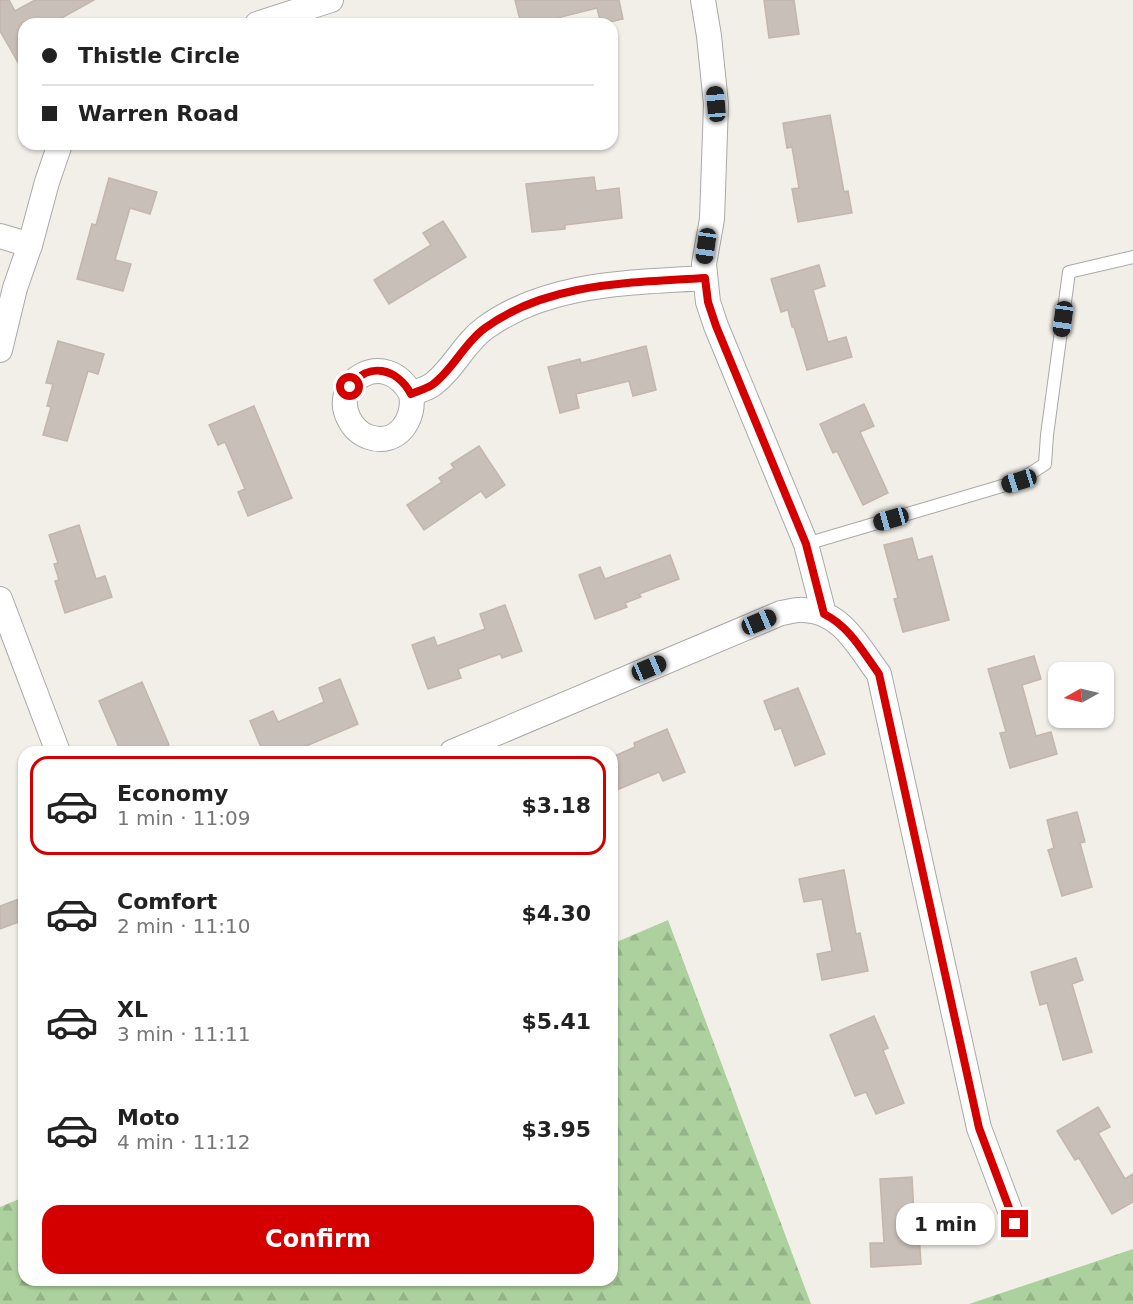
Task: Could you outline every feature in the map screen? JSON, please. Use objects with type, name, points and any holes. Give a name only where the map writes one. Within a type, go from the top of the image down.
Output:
[{"type":"street","points":[[276,18],[331,0]]},
{"type":"street","points":[[703,0],[716,104],[712,219],[704,264],[708,302],[806,544],[824,614]]},
{"type":"street","points":[[0,350],[7,286],[30,244],[58,150]]},
{"type":"street","points":[[0,236],[30,244]]},
{"type":"street","points":[[411,394],[432,385],[448,370],[478,333],[501,316],[541,299],[558,293],[614,285],[705,278]]},
{"type":"street","points":[[0,599],[56,746]]},
{"type":"street","points":[[466,746],[781,613],[805,610],[824,614],[836,620],[848,631],[879,674],[979,1128],[1015,1224]]},
{"type":"lane","points":[[806,544],[1019,481],[1045,464],[1069,272],[1133,257]]},
{"type":"green space","points":[[668,920],[811,1304],[0,1304],[0,1207],[18,1200],[18,1286],[618,1286],[618,941]]},
{"type":"green space","points":[[1133,1249],[1133,1304],[969,1304]]},
{"type":"building","points":[[0,0],[9,0],[15,11],[35,0],[94,0],[62,18],[18,18],[18,62],[0,31]]},
{"type":"building","points":[[515,0],[619,0],[623,19],[600,18],[597,8],[557,18],[520,18]]},
{"type":"building","points":[[764,0],[794,0],[799,34],[769,38]]},
{"type":"building","points":[[830,115],[844,192],[848,191],[852,213],[798,222],[792,189],[799,188],[792,147],[787,148],[783,123]]},
{"type":"building","points":[[594,177],[596,191],[619,188],[622,218],[565,225],[565,229],[532,232],[526,184]]},
{"type":"building","points":[[109,178],[157,192],[150,214],[130,208],[115,260],[131,264],[123,291],[77,279],[92,224],[96,225]]},
{"type":"building","points":[[443,221],[466,257],[389,304],[374,280],[431,245],[423,233]]},
{"type":"building","points":[[819,265],[825,286],[813,290],[828,342],[846,337],[852,357],[807,370],[788,310],[781,312],[771,279]]},
{"type":"building","points":[[58,341],[104,354],[98,374],[88,371],[67,441],[43,435],[51,407],[47,406],[53,384],[46,383]]},
{"type":"building","points":[[646,346],[656,390],[633,396],[629,381],[576,394],[579,408],[560,413],[548,367],[580,359],[581,363]]},
{"type":"building","points":[[864,404],[874,426],[860,432],[888,493],[863,505],[837,451],[833,453],[820,424]]},
{"type":"building","points":[[254,406],[292,498],[248,516],[238,492],[245,489],[225,442],[218,445],[209,425]]},
{"type":"building","points":[[479,446],[505,485],[486,498],[481,491],[424,530],[407,505],[442,482],[439,478],[454,468],[451,464]]},
{"type":"building","points":[[79,525],[96,579],[105,576],[112,597],[65,613],[55,581],[59,580],[54,564],[58,563],[49,535]]},
{"type":"building","points":[[912,538],[918,560],[932,556],[949,620],[903,632],[894,599],[898,598],[884,545]]},
{"type":"building","points":[[670,555],[679,579],[639,594],[641,597],[625,603],[627,607],[595,619],[579,575],[600,567],[605,579]]},
{"type":"building","points":[[505,605],[522,651],[502,658],[500,654],[458,669],[461,678],[428,689],[412,645],[434,637],[437,646],[485,629],[480,614]]},
{"type":"building","points":[[1034,656],[1041,679],[1022,685],[1036,736],[1051,732],[1057,754],[1010,768],[1000,733],[1006,732],[988,669]]},
{"type":"building","points":[[340,679],[358,724],[306,746],[260,746],[250,721],[273,711],[278,722],[324,702],[319,688]]},
{"type":"building","points":[[142,682],[169,745],[118,746],[99,701]]},
{"type":"building","points":[[798,688],[825,754],[795,766],[781,728],[775,730],[764,701]]},
{"type":"building","points":[[667,729],[685,772],[663,781],[659,772],[618,789],[618,754],[635,747],[634,743]]},
{"type":"building","points":[[1077,812],[1085,842],[1080,843],[1092,887],[1062,896],[1048,850],[1054,848],[1047,820]]},
{"type":"building","points":[[844,870],[856,934],[860,933],[868,971],[822,980],[817,954],[832,951],[822,899],[804,902],[799,879]]},
{"type":"building","points":[[18,899],[18,922],[0,929],[0,906]]},
{"type":"building","points":[[1076,958],[1083,980],[1072,984],[1092,1052],[1063,1060],[1047,1003],[1040,1005],[1031,972]]},
{"type":"building","points":[[874,1016],[888,1048],[883,1050],[904,1103],[876,1114],[866,1092],[855,1096],[830,1035]]},
{"type":"building","points":[[1098,1107],[1110,1127],[1098,1133],[1125,1179],[1133,1174],[1133,1202],[1112,1214],[1079,1158],[1075,1160],[1057,1131]]},
{"type":"building","points":[[912,1177],[915,1232],[919,1232],[921,1264],[871,1267],[870,1243],[884,1243],[880,1179]]},
{"type":"route","points":[[350,387],[361,376],[376,370],[386,371],[396,376],[411,394],[432,385],[448,370],[478,333],[501,316],[558,293],[623,284],[705,278],[708,302],[716,326],[806,544],[824,614],[836,620],[848,631],[879,674],[979,1128],[1015,1224]]}]
